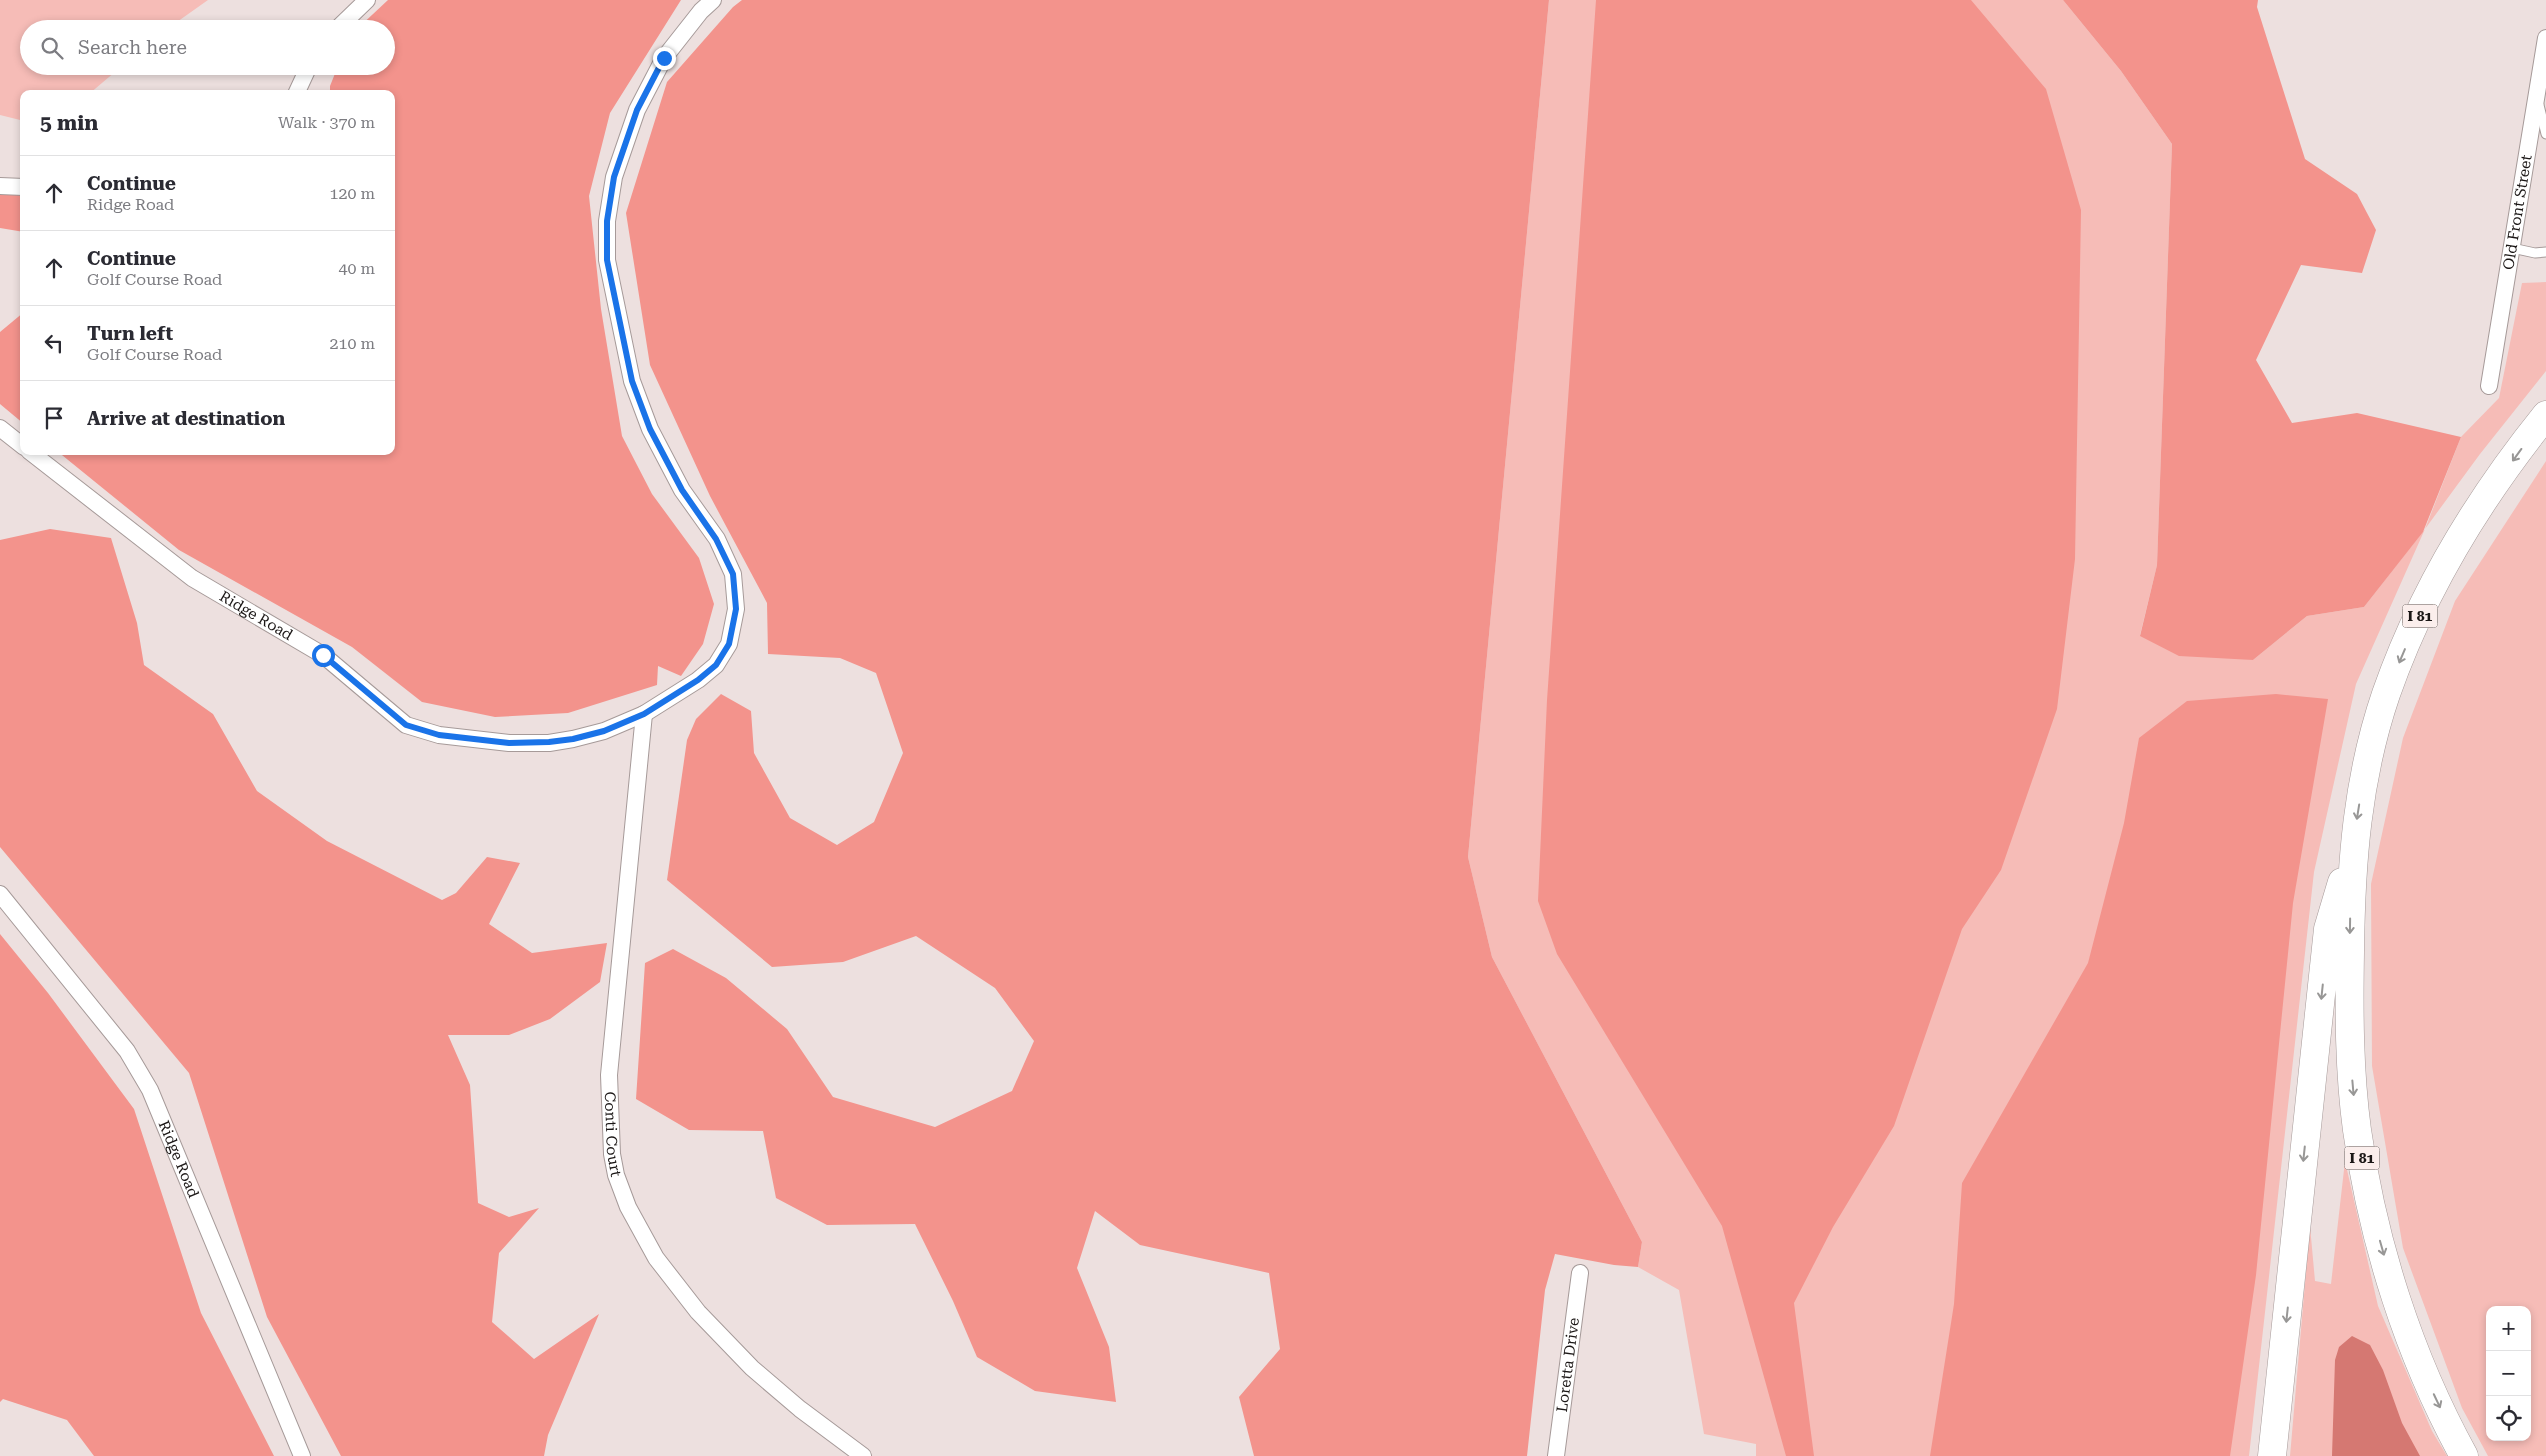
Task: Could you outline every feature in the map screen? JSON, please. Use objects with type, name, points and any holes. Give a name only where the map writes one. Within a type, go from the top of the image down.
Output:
[{"type":"highway","name":"I 81","points":[[2464,1456],[2424,1374],[2408,1332],[2381,1246],[2363,1165],[2357,1129],[2350,1037],[2354,842],[2362,791],[2374,738],[2387,694],[2420,615],[2461,538],[2484,501],[2546,415]]},
{"type":"highway","points":[[2272,1456],[2328,929],[2354,842]]},
{"type":"street","points":[[346,20],[367,0]]},
{"type":"street","name":"Ridge Road","points":[[34,455],[192,578],[323,655],[406,725],[439,735],[509,743],[573,739],[604,731],[644,714],[698,680],[716,665],[729,644],[736,609],[733,574],[716,539],[682,490],[650,429],[632,381],[607,260],[607,221],[614,177],[637,110],[664,58],[700,11],[713,0]]},
{"type":"street","name":"Old Front Street","points":[[2489,386],[2546,38]]},
{"type":"street","points":[[298,90],[305,75]]},
{"type":"street","points":[[0,186],[20,187]]},
{"type":"street","points":[[0,428],[20,444]]},
{"type":"street","name":"Conti Court","points":[[644,714],[610,1075],[612,1154],[616,1175],[628,1207],[656,1258],[698,1312],[752,1368],[800,1409],[863,1456]]},
{"type":"street","name":"Ridge Road","points":[[0,894],[127,1051],[150,1090],[302,1456]]},
{"type":"street","name":"Loretta Drive","points":[[1556,1456],[1580,1274]]},
{"type":"lane","points":[[2536,97],[2546,134]]},
{"type":"lane","points":[[2512,248],[2535,253],[2546,252]]},
{"type":"shaded area","points":[[0,0],[208,0],[180,20],[20,20],[20,75],[111,75],[94,90],[20,90],[20,120],[0,115]]},
{"type":"shaded area","points":[[388,0],[681,0],[610,113],[589,196],[601,309],[622,436],[652,494],[699,558],[714,604],[703,644],[681,676],[658,666],[657,685],[568,713],[495,717],[422,702],[352,647],[179,550],[62,455],[395,455],[395,90],[330,90],[334,75],[395,75],[395,20],[367,20]]},
{"type":"shaded area","points":[[742,0],[1549,0],[1468,857],[1492,957],[1642,1242],[1638,1267],[1614,1265],[1555,1254],[1545,1290],[1527,1456],[1254,1456],[1239,1397],[1280,1349],[1269,1273],[1140,1245],[1095,1211],[1077,1268],[1109,1347],[1116,1402],[1035,1391],[977,1357],[953,1301],[915,1224],[827,1225],[776,1198],[763,1131],[689,1130],[636,1099],[645,963],[673,949],[726,978],[787,1029],[833,1097],[935,1127],[1012,1091],[1034,1041],[995,988],[916,936],[843,962],[772,967],[667,880],[687,740],[696,719],[721,694],[751,711],[754,753],[790,818],[837,845],[874,822],[903,753],[876,673],[840,658],[768,654],[767,603],[710,496],[650,365],[626,213],[667,82],[733,7]]},
{"type":"shaded area","points":[[1549,0],[2063,0],[2121,71],[2172,144],[2157,565],[2140,635],[2253,660],[2307,616],[2364,607],[2425,529],[2356,684],[2314,872],[2249,1456],[1756,1456],[1756,1444],[1704,1434],[1679,1290],[1638,1267],[1642,1242],[1492,957],[1468,857]]},
{"type":"shaded area","points":[[1596,0],[1971,0],[2046,89],[2081,210],[2075,559],[2057,709],[2001,870],[1962,929],[1894,1126],[1833,1227],[1794,1303],[1814,1456],[1786,1456],[1722,1226],[1557,954],[1538,901],[1547,700]]},
{"type":"shaded area","points":[[2063,0],[2258,0],[2257,7],[2305,159],[2357,194],[2376,230],[2362,273],[2301,265],[2256,360],[2292,423],[2357,413],[2461,437],[2423,532],[2364,607],[2307,616],[2253,660],[2179,656],[2140,636],[2157,565],[2172,144],[2121,71]]},
{"type":"shaded area","points":[[0,195],[20,195],[20,231],[0,228]]},
{"type":"shaded area","points":[[2546,282],[2546,371],[2480,454],[2425,529],[2461,437],[2499,398],[2522,283]]},
{"type":"shaded area","points":[[20,315],[20,421],[0,404],[0,332]]},
{"type":"shaded area","points":[[2546,461],[2546,1456],[2488,1456],[2462,1408],[2403,1248],[2372,1066],[2371,884],[2403,738],[2455,601]]},
{"type":"shaded area","points":[[50,529],[111,538],[137,623],[144,665],[213,714],[257,791],[327,841],[442,900],[456,893],[487,857],[520,863],[489,924],[532,953],[607,943],[600,982],[550,1019],[509,1035],[448,1035],[470,1085],[478,1203],[509,1217],[539,1208],[499,1253],[492,1322],[534,1359],[599,1314],[548,1435],[544,1456],[341,1456],[267,1317],[189,1073],[0,847],[0,540]]},
{"type":"shaded area","points":[[2276,694],[2328,699],[2293,903],[2256,1275],[2230,1456],[1930,1456],[1954,1304],[1962,1183],[2088,963],[2124,823],[2139,738],[2187,701]]},
{"type":"shaded area","points":[[0,934],[48,993],[134,1109],[201,1313],[274,1456],[94,1456],[67,1420],[3,1399],[0,1402]]},
{"type":"shaded area","points":[[2345,1161],[2378,1306],[2432,1431],[2447,1456],[2290,1456],[2310,1226],[2315,1281],[2331,1284]]},
{"type":"shaded area","points":[[2352,1336],[2370,1345],[2383,1370],[2402,1423],[2420,1456],[2332,1456],[2335,1360],[2339,1347]]},
{"type":"route","points":[[323,655],[406,725],[439,735],[509,743],[549,742],[573,739],[604,731],[644,714],[698,680],[716,665],[729,644],[736,609],[733,574],[716,539],[682,490],[650,429],[632,381],[607,260],[607,221],[614,177],[637,110],[664,58]]}]
